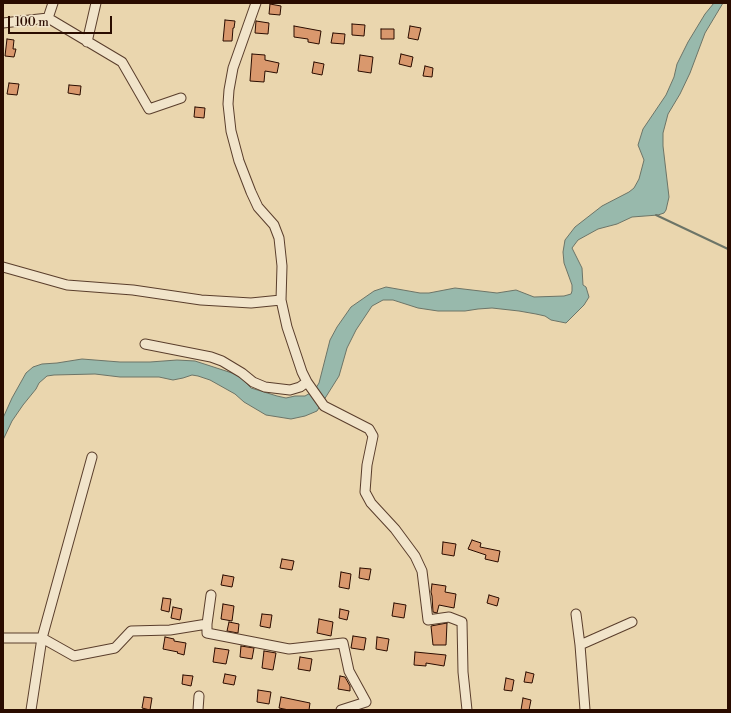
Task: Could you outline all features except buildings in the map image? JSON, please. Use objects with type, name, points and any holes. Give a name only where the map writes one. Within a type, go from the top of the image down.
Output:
[{"type":"street","points":[[48,18],[53,3]]},
{"type":"street","points":[[87,42],[96,3]]},
{"type":"street","points":[[256,3],[233,68],[228,104],[231,132],[239,161],[258,207],[274,225],[278,238],[282,266],[281,300],[287,327],[302,372],[324,406],[369,429],[373,436],[367,465],[365,492],[371,503],[395,529],[416,556],[422,571],[428,620],[449,617],[462,622],[463,672],[467,710]]},
{"type":"street","points":[[3,23],[48,18],[122,62],[149,109],[181,98]]},
{"type":"street","points":[[3,267],[67,285],[133,290],[201,300],[251,303],[281,300]]},
{"type":"street","points":[[145,344],[211,357],[222,361],[242,373],[253,382],[265,387],[290,390],[309,385]]},
{"type":"street","points":[[31,710],[42,638],[92,457]]},
{"type":"street","points":[[211,595],[207,633],[289,649],[343,643],[349,671],[366,702],[340,710]]},
{"type":"street","points":[[576,614],[585,710]]},
{"type":"street","points":[[580,645],[632,622]]},
{"type":"street","points":[[3,638],[42,638],[74,656],[115,648],[131,631],[170,630],[207,624]]},
{"type":"street","points":[[198,710],[199,696]]},
{"type":"shaded area","points":[[714,3],[723,3],[705,33],[690,73],[668,114],[663,133],[663,146],[669,197],[666,210],[664,213],[658,215],[632,217],[617,224],[598,229],[578,240],[572,248],[582,268],[583,285],[586,287],[589,297],[584,305],[566,323],[551,320],[545,316],[519,311],[492,308],[465,311],[438,311],[418,308],[393,300],[383,300],[372,306],[356,330],[347,348],[339,376],[317,411],[305,416],[291,419],[266,415],[244,402],[235,394],[210,380],[192,375],[173,380],[159,377],[120,377],[95,374],[54,375],[47,376],[39,383],[12,421],[3,440],[3,418],[12,398],[26,373],[33,367],[42,364],[82,359],[120,362],[177,360],[195,361],[239,376],[251,388],[286,398],[305,396],[314,391],[319,383],[330,340],[337,327],[351,307],[374,291],[386,287],[420,293],[429,293],[455,288],[497,293],[516,290],[534,297],[564,296],[571,294],[572,285],[564,263],[563,252],[565,240],[575,227],[602,206],[634,188],[639,179],[644,160],[638,145],[643,129],[666,95],[674,77],[677,64],[688,42],[705,14]]},
{"type":"waterway","points":[[656,215],[728,249]]}]
